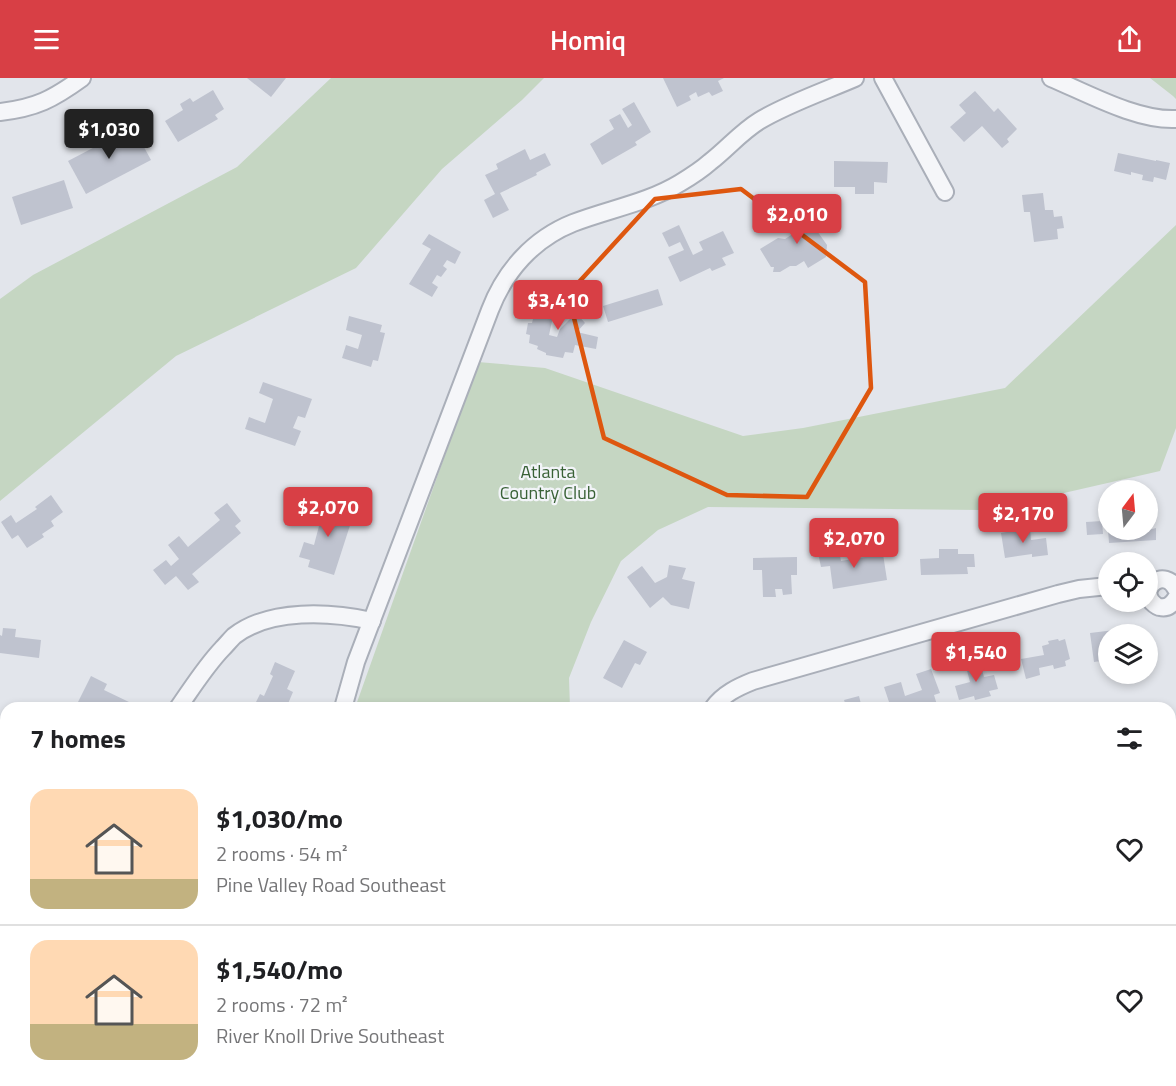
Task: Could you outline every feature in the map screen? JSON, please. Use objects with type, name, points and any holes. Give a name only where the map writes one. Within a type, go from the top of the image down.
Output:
[{"type":"street","points":[[0,112],[38,105],[82,78]]},
{"type":"street","points":[[344,702],[356,662],[495,296],[507,275],[533,247],[558,230],[653,197],[680,183],[710,162],[758,122],[855,78]]},
{"type":"street","points":[[884,78],[945,192]]},
{"type":"street","points":[[1051,78],[1129,111],[1162,119],[1176,119]]},
{"type":"street","points":[[1158,580],[1168,580],[1176,589]]},
{"type":"street","points":[[717,702],[740,686],[753,681],[1058,594],[1098,587]]},
{"type":"street","points":[[1158,607],[1167,607],[1176,597]]},
{"type":"street","points":[[182,702],[221,650],[235,636],[255,625],[298,614],[350,616],[372,621]]},
{"type":"highlighted area","points":[[741,189],[865,282],[871,388],[807,497],[727,495],[604,438],[568,294],[655,199]]},
{"type":"green space","points":[[331,78],[544,78],[442,169],[356,268],[176,356],[0,501],[0,299],[33,275],[237,167]]},
{"type":"green space","points":[[1150,78],[1176,78],[1176,99],[1173,96]]},
{"type":"green space","name":"Atlanta Country Club","points":[[1176,225],[1176,428],[1160,471],[1121,480],[1098,480],[1098,485],[980,510],[708,507],[658,530],[621,561],[591,622],[569,678],[570,702],[357,702],[478,362],[545,368],[743,436],[803,428],[1005,388]]},
{"type":"building","points":[[247,78],[286,78],[271,97]]},
{"type":"building","points":[[663,78],[724,78],[718,81],[723,91],[712,96],[709,92],[698,97],[696,92],[689,96],[691,100],[677,107]]},
{"type":"building","points":[[213,90],[224,109],[215,115],[218,119],[178,142],[165,121],[183,110],[180,104],[190,98],[193,102]]},
{"type":"building","points":[[975,91],[994,112],[998,108],[1017,129],[1002,148],[982,126],[964,142],[950,127],[966,113],[959,105]]},
{"type":"building","points":[[634,102],[651,132],[635,142],[637,145],[602,165],[590,144],[614,129],[609,120],[620,114],[628,128],[632,125],[622,109]]},
{"type":"building","points":[[133,127],[151,160],[86,194],[68,161]]},
{"type":"building","points":[[525,149],[530,160],[545,153],[551,165],[536,173],[537,175],[500,193],[509,210],[493,218],[484,200],[495,194],[485,175],[498,169],[496,164]]},
{"type":"building","points":[[1118,153],[1170,163],[1166,180],[1154,177],[1153,182],[1142,180],[1143,175],[1114,171]]},
{"type":"building","points":[[834,161],[888,162],[887,183],[874,182],[874,194],[855,194],[855,187],[834,187]]},
{"type":"building","points":[[64,180],[73,208],[21,225],[12,197]]},
{"type":"building","points":[[1043,193],[1045,210],[1053,210],[1054,217],[1062,216],[1064,228],[1057,229],[1058,239],[1034,242],[1030,212],[1024,212],[1022,195]]},
{"type":"building","points":[[798,201],[807,202],[805,214],[810,215],[810,221],[827,245],[826,257],[808,268],[804,261],[780,272],[773,272],[774,267],[771,267],[760,249],[778,238],[785,239],[799,230],[796,225]]},
{"type":"building","points":[[679,225],[693,255],[703,250],[699,242],[723,231],[734,253],[722,258],[726,265],[712,271],[710,268],[680,282],[668,257],[684,250],[680,242],[669,247],[662,233]]},
{"type":"building","points":[[429,234],[461,252],[455,264],[447,260],[443,266],[447,269],[441,277],[437,275],[432,283],[438,287],[432,297],[409,284],[431,249],[422,244]]},
{"type":"building","points":[[552,288],[562,298],[550,312],[554,312],[549,335],[557,337],[560,329],[576,313],[585,323],[577,332],[598,337],[596,349],[575,345],[573,353],[565,352],[563,358],[546,355],[537,349],[538,346],[529,343],[530,335],[526,334],[528,323],[532,323],[534,315],[540,317],[543,305],[546,303],[542,298]]},
{"type":"building","points":[[658,289],[663,305],[608,322],[603,306]]},
{"type":"building","points":[[349,316],[382,325],[380,332],[385,333],[378,361],[373,360],[371,367],[342,358],[346,345],[358,349],[362,335],[346,330]]},
{"type":"building","points":[[263,382],[312,399],[305,418],[298,416],[293,428],[301,431],[295,446],[245,429],[249,417],[265,423],[273,399],[259,393]]},
{"type":"building","points":[[51,495],[63,512],[51,521],[54,526],[42,534],[44,537],[27,548],[18,535],[12,539],[1,522],[11,515],[16,523],[37,509],[35,507]]},
{"type":"building","points":[[317,501],[354,513],[334,575],[308,567],[310,560],[299,557],[304,542],[314,545],[319,526],[315,524],[318,516],[313,514]]},
{"type":"building","points":[[227,503],[241,521],[235,526],[241,533],[192,574],[199,582],[188,590],[176,576],[165,585],[153,570],[166,560],[171,566],[179,559],[168,545],[179,536],[188,547],[220,520],[214,513]]},
{"type":"building","points":[[1098,521],[1098,534],[1087,535],[1086,522]]},
{"type":"building","points":[[1030,528],[1031,540],[1046,538],[1048,555],[1032,557],[1032,554],[1005,558],[1001,533]]},
{"type":"building","points":[[1109,540],[1156,540],[1109,543]]},
{"type":"building","points":[[939,549],[958,549],[958,554],[974,554],[975,567],[967,567],[968,574],[921,575],[920,559],[939,558]]},
{"type":"building","points":[[839,550],[841,561],[883,554],[887,580],[833,589],[830,566],[821,567],[818,553]]},
{"type":"building","points":[[797,557],[797,575],[791,575],[792,594],[783,595],[782,589],[775,589],[776,597],[763,597],[762,570],[753,570],[753,558]]},
{"type":"building","points":[[669,565],[686,568],[682,579],[695,582],[689,609],[671,605],[663,597],[650,608],[627,577],[642,566],[655,583],[667,577]]},
{"type":"building","points":[[3,628],[16,629],[15,637],[41,640],[39,658],[0,653],[0,635],[2,636]]},
{"type":"building","points":[[1098,632],[1098,661],[1094,662],[1090,633]]},
{"type":"building","points":[[1058,639],[1059,641],[1065,639],[1070,659],[1065,661],[1066,666],[1054,669],[1053,665],[1039,668],[1040,675],[1026,679],[1021,659],[1044,655],[1042,646],[1049,644],[1048,641]]},
{"type":"building","points":[[624,640],[647,652],[640,665],[635,663],[622,688],[603,678]]},
{"type":"building","points":[[979,659],[984,677],[994,675],[998,689],[989,691],[991,696],[975,700],[974,696],[959,700],[955,686],[970,682],[965,663]]},
{"type":"building","points":[[275,662],[295,671],[287,689],[293,692],[289,702],[256,702],[260,694],[264,696],[273,676],[270,674]]},
{"type":"building","points":[[931,669],[940,693],[934,695],[936,702],[889,702],[884,687],[901,682],[905,696],[922,690],[916,674]]},
{"type":"building","points":[[91,676],[107,684],[104,690],[129,702],[78,702]]},
{"type":"building","points":[[859,696],[860,702],[845,702],[844,700]]}]
